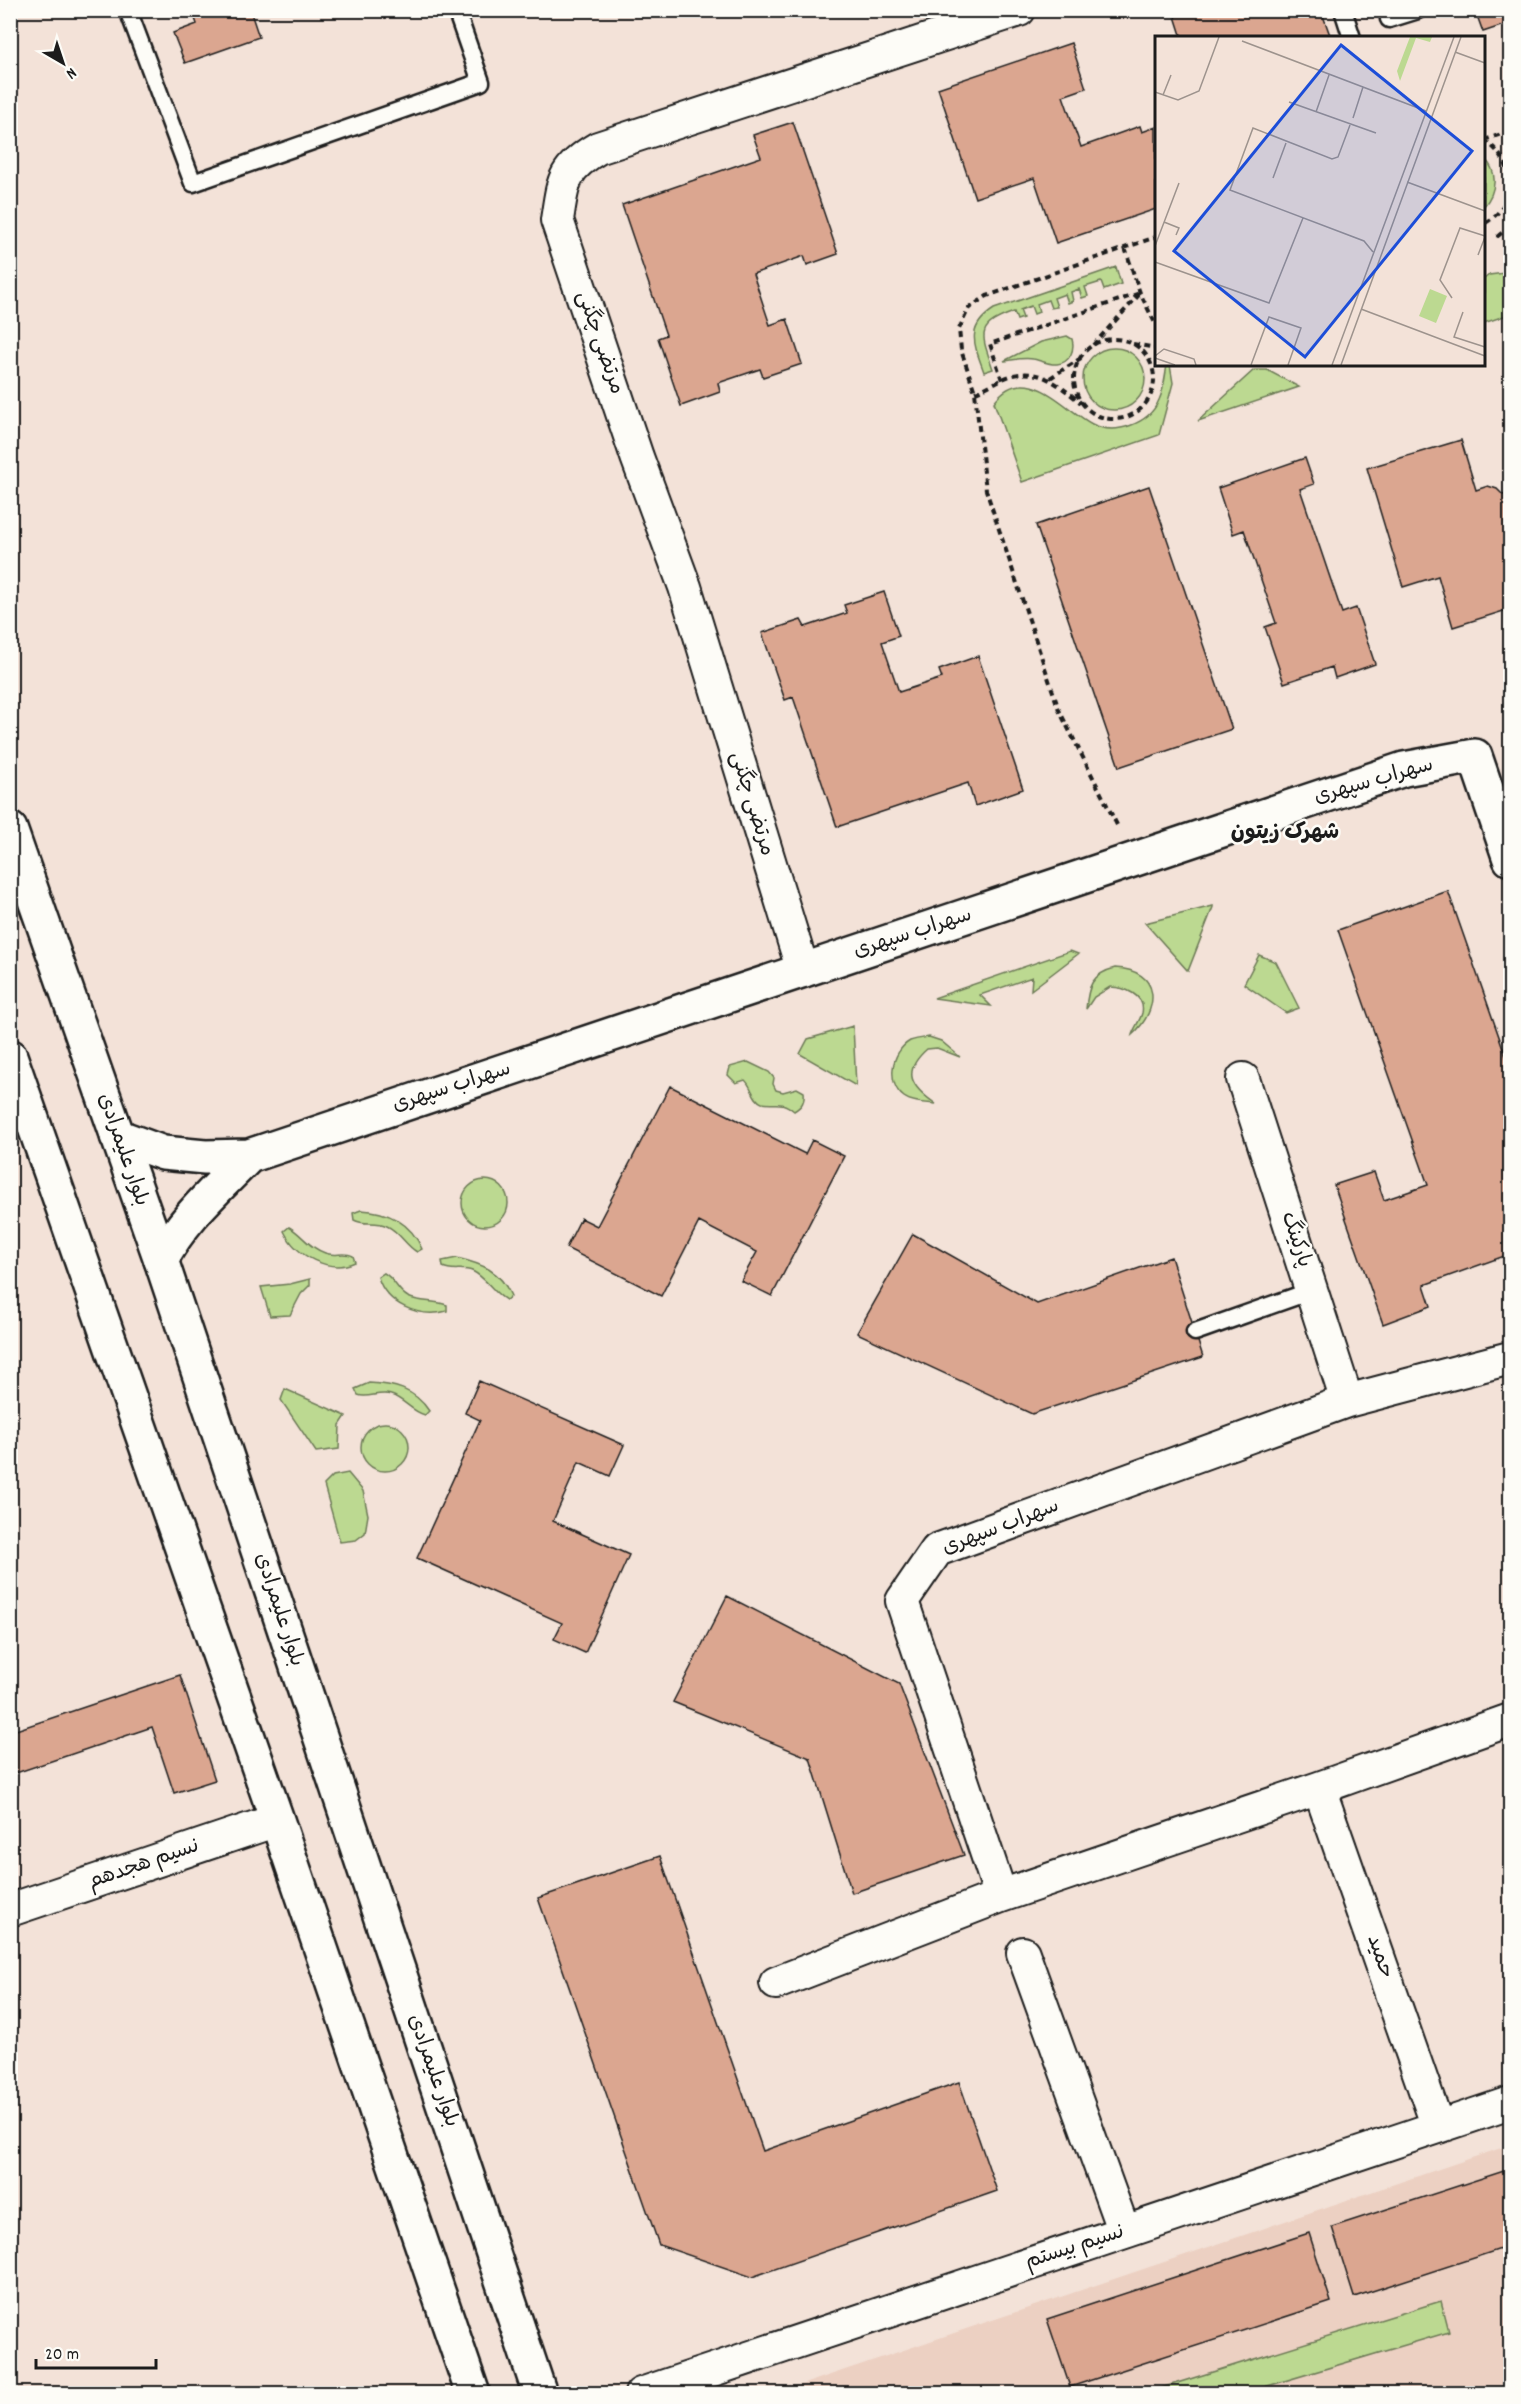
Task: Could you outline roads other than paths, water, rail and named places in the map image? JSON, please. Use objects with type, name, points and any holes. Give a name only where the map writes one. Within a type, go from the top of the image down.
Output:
[{"type":"main road","name":"سهراب سپهری","points":[[117,1136],[163,1153],[206,1157],[249,1156],[1404,769],[1475,756],[1510,859]]},
{"type":"main road","name":"بلوار علیمرادی","points":[[10,829],[161,1260],[540,2394]]},
{"type":"main road","points":[[10,1056],[277,1820],[473,2394]]},
{"type":"main road","name":"سهراب سپهری","points":[[161,1260],[170,1242],[193,1212],[249,1156]]},
{"type":"street","name":"مرتضی چگنی","points":[[803,971],[685,587],[637,457],[557,220],[563,180],[579,159],[598,148],[1019,10]]},
{"type":"street","name":"پارکینگ","points":[[1243,1079],[1347,1401]]},
{"type":"street","name":"سهراب سپهری","points":[[1002,1896],[902,1601],[936,1550],[1347,1401],[1510,1358]]},
{"type":"street","points":[[776,1983],[1002,1896],[1510,1720]]},
{"type":"street","name":"حمید","points":[[1319,1788],[1438,2127]]},
{"type":"street","name":"نسیم هجدهم","points":[[10,1910],[277,1820]]},
{"type":"street","points":[[1023,1953],[1124,2232]]},
{"type":"street","name":"نسیم بیستم","points":[[641,2394],[1510,2103]]},
{"type":"lane","points":[[128,10],[193,183],[481,82],[456,10]]},
{"type":"lane","points":[[1343,10],[1351,36]]},
{"type":"lane","points":[[1389,19],[1414,11]]},
{"type":"lane","points":[[1195,1332],[1311,1291]]},
{"type":"district","name":"شهرک زیتون","points":[[1285,833]]}]
